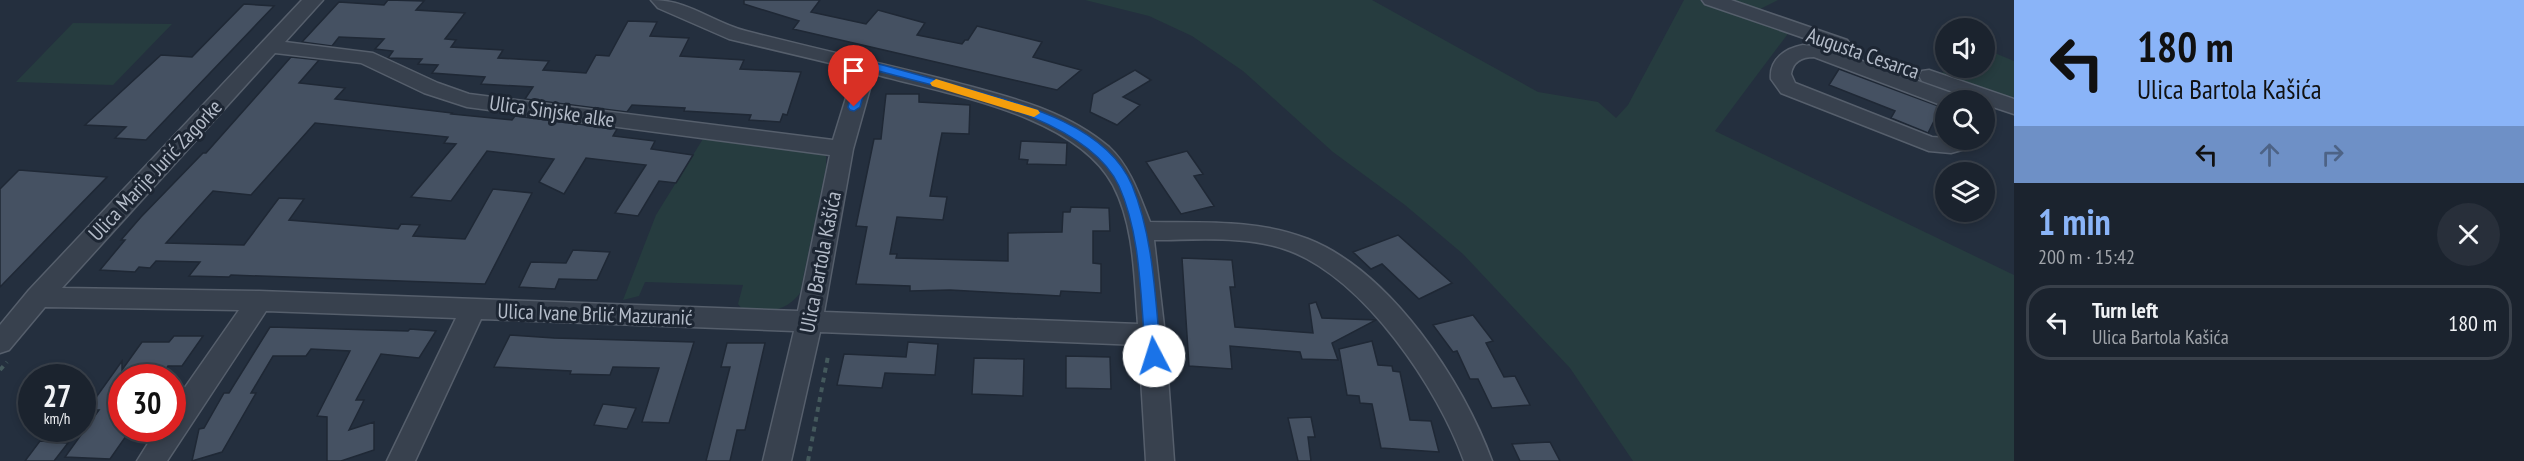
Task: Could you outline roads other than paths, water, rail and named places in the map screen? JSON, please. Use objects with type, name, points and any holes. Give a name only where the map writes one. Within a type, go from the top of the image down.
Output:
[{"type":"street","name":"Ulica Marije Jurić Zagorke","points":[[0,343],[38,297],[313,0]]},
{"type":"street","points":[[661,0],[665,4],[736,35],[866,64],[1013,105],[1059,124],[1102,153],[1124,184],[1140,231],[1152,335],[1160,461]]},
{"type":"street","name":"Augusta Cesarca","points":[[1712,0],[1999,104]]},
{"type":"street","name":"Ulica Sinjske alke","points":[[269,46],[366,57],[431,88],[467,100],[842,149]]},
{"type":"street","points":[[1935,95],[1816,51],[1796,53],[1783,64],[1780,72],[1781,80],[1788,88],[1935,145]]},
{"type":"street","name":"Ulica Bartola Kašića","points":[[777,461],[808,322],[842,149],[866,64]]},
{"type":"street","points":[[1140,231],[1235,234],[1268,238],[1299,245],[1329,261],[1364,288],[1426,360],[1461,417],[1478,461]]},
{"type":"street","name":"Ulica Ivane Brlić Mazuranić","points":[[38,297],[259,301],[1152,335]]},
{"type":"street","points":[[151,461],[259,301]]},
{"type":"street","points":[[401,461],[473,309]]}]
